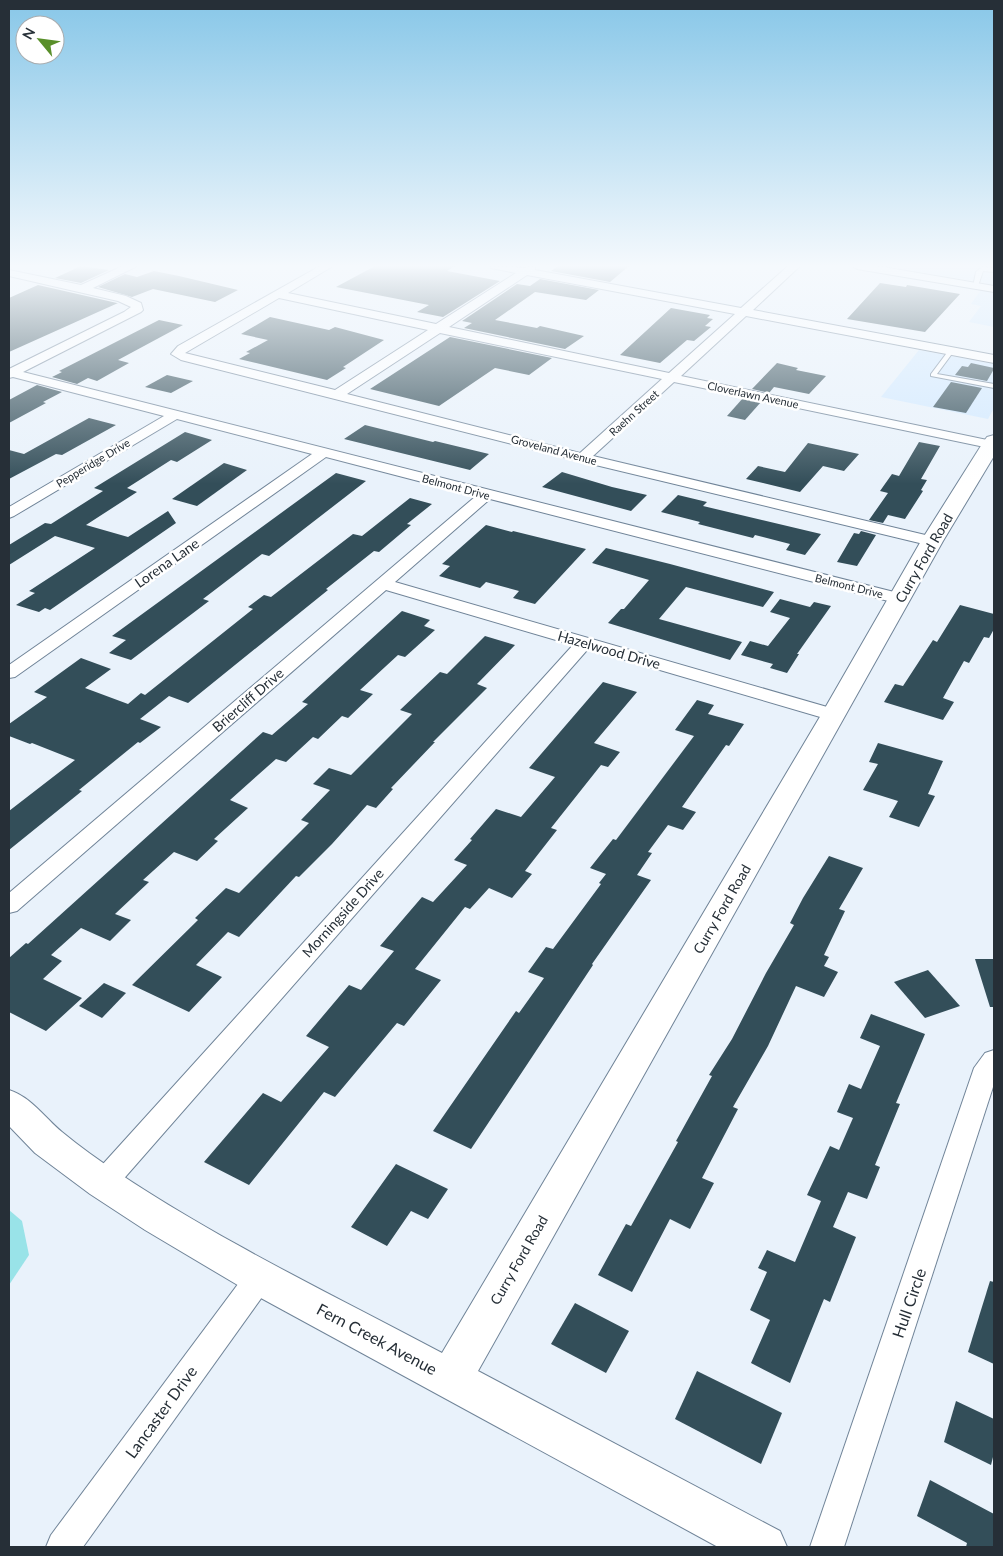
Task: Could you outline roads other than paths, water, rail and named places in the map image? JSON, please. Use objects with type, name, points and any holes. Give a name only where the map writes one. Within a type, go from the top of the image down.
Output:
[{"type":"street","points":[[11,373],[80,339]]},
{"type":"street","name":"Groveland Avenue","points":[[199,339],[182,348],[177,354],[528,442],[583,458],[932,541]]},
{"type":"street","points":[[338,394],[423,339]]},
{"type":"street","name":"Cloverlawn Avenue","points":[[484,339],[992,448]]},
{"type":"street","name":"Raehn Street","points":[[583,458],[715,339]]},
{"type":"street","points":[[885,339],[994,359]]},
{"type":"street","name":"Belmont Drive","points":[[11,373],[900,599]]},
{"type":"street","name":"Pepperidge Drive","points":[[9,513],[176,414]]},
{"type":"street","name":"Curry Ford Road","points":[[451,1378],[932,541],[992,448]]},
{"type":"street","name":"Lorena Lane","points":[[9,673],[324,452]]},
{"type":"street","name":"Briercliff Drive","points":[[9,905],[486,495]]},
{"type":"street","name":"Hazelwood Drive","points":[[383,584],[834,714]]},
{"type":"street","name":"Morningside Drive","points":[[103,1183],[584,643]]},
{"type":"street","name":"Hull Circle","points":[[827,1547],[987,1068],[994,1060]]},
{"type":"street","name":"Fern Creek Avenue","points":[[9,1104],[48,1142],[103,1183],[158,1218],[260,1277],[764,1547]]},
{"type":"street","name":"Lancaster Drive","points":[[63,1547],[260,1277]]},
{"type":"lane","points":[[951,351],[934,375],[994,386]]},
{"type":"water","points":[[9,1210],[22,1221],[29,1255],[9,1285]]}]
